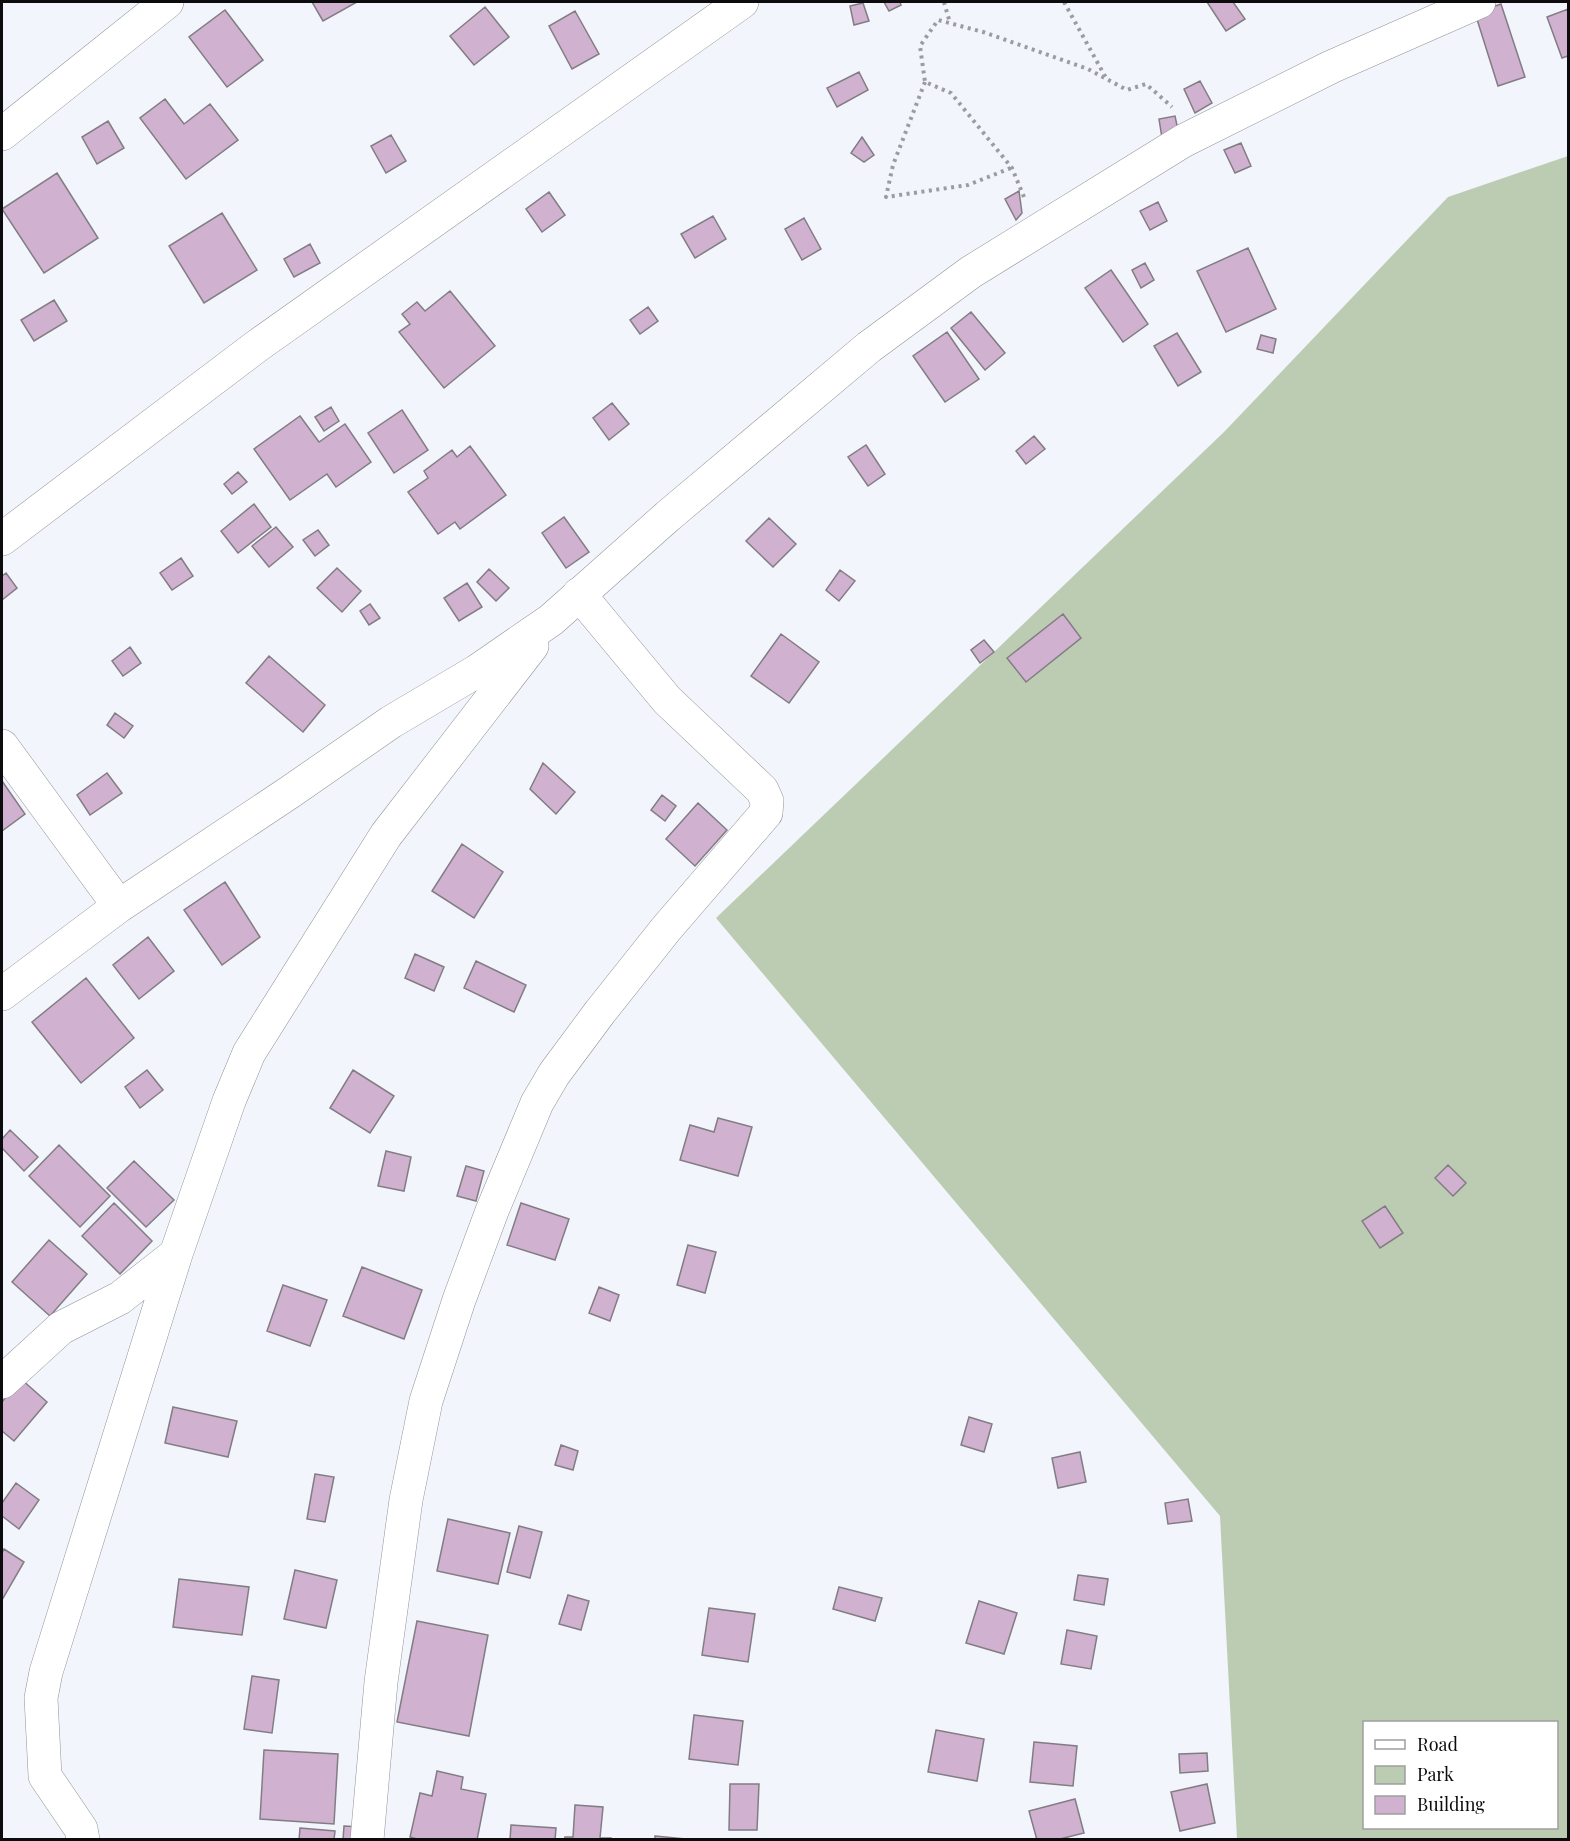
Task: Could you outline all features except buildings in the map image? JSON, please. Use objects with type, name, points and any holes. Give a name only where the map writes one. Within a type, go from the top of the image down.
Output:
[{"type":"street","points":[[2,134],[167,2]]},
{"type":"street","points":[[2,538],[257,346],[742,2]]},
{"type":"street","points":[[2,994],[119,906],[391,722],[477,671],[551,620],[668,516],[869,347],[970,272],[1183,141],[1331,67],[1479,2]]},
{"type":"street","points":[[367,1839],[381,1682],[406,1500],[426,1401],[459,1300],[492,1211],[537,1102],[554,1074],[666,929],[766,813],[767,801],[762,790],[667,700],[579,594]]},
{"type":"street","points":[[80,1836],[45,1776],[41,1698],[46,1671],[176,1254],[229,1101],[249,1053],[386,835],[551,620]]},
{"type":"street","points":[[2,746],[119,906]]},
{"type":"street","points":[[2,1382],[61,1328],[120,1298],[176,1254]]},
{"type":"path","points":[[944,2],[950,23]]},
{"type":"path","points":[[1064,2],[1106,79]]},
{"type":"path","points":[[1012,168],[968,185],[886,196],[893,165],[925,82],[920,46],[938,20],[1088,69],[1127,90],[1146,84],[1201,132]]},
{"type":"path","points":[[925,82],[951,93],[1012,168],[1036,232]]},
{"type":"green space","points":[[1568,156],[1568,1839],[1237,1839],[1220,1516],[716,918],[1224,432],[1448,197]]}]
